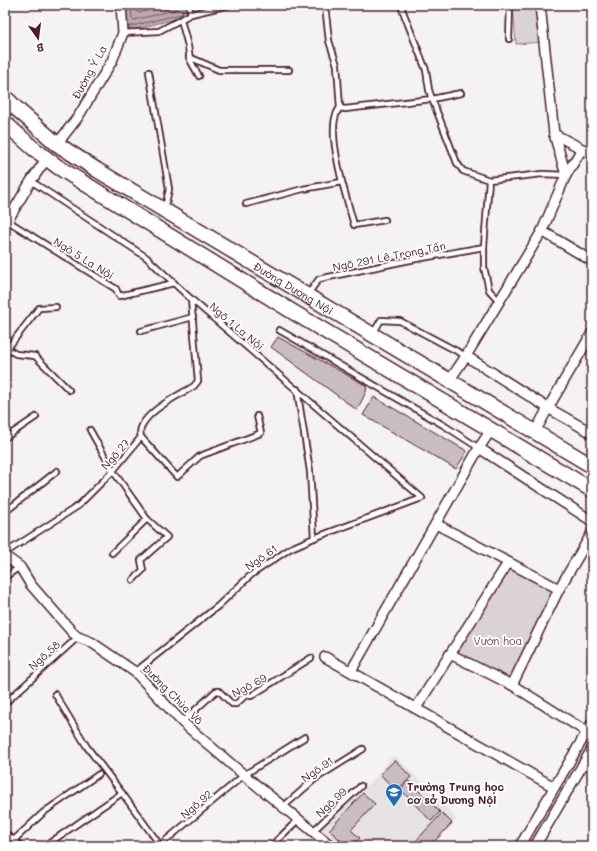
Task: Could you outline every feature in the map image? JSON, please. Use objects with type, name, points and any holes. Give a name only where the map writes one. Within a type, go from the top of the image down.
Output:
[{"type":"main road","name":"Đường Dương Nội","points":[[5,97],[57,144],[97,170],[592,466]]},
{"type":"main road","name":"Đường Dương Nội","points":[[5,123],[33,148],[58,167],[294,312],[592,490]]},
{"type":"main road","points":[[47,158],[57,144]]},
{"type":"street","name":"Đường Ỷ La","points":[[57,144],[78,117],[112,61],[123,33],[120,5]]},
{"type":"street","points":[[540,5],[554,134],[566,175]]},
{"type":"street","points":[[554,134],[592,154]]},
{"type":"street","points":[[449,381],[466,356],[542,231],[566,175],[582,149]]},
{"type":"street","points":[[6,223],[31,181],[47,158]]},
{"type":"street","points":[[542,231],[592,261]]},
{"type":"street","points":[[535,432],[592,333]]},
{"type":"street","points":[[466,356],[548,408],[592,433]]},
{"type":"street","points":[[351,671],[479,448],[491,430]]},
{"type":"street","points":[[479,448],[592,521]]},
{"type":"street","points":[[436,524],[560,589]]},
{"type":"street","points":[[512,685],[560,589],[592,533]]},
{"type":"street","name":"Đường Chùa Võ","points":[[5,554],[20,567],[32,585],[73,633],[78,637],[91,642],[135,672],[182,722],[331,846]]},
{"type":"street","points":[[416,708],[508,563]]},
{"type":"street","points":[[450,654],[512,685],[590,732]]},
{"type":"street","points":[[325,656],[554,788]]},
{"type":"street","points":[[520,846],[554,788],[590,732],[592,723]]},
{"type":"street","points":[[535,846],[592,749]]},
{"type":"lane","points":[[189,5],[191,14]]},
{"type":"lane","points":[[123,33],[159,31],[191,14],[229,5]]},
{"type":"lane","points":[[325,5],[329,41],[337,65],[340,108]]},
{"type":"lane","points":[[402,5],[402,9],[426,70],[432,99],[457,164],[463,172],[489,180],[542,174],[566,175]]},
{"type":"lane","points":[[509,39],[510,5]]},
{"type":"lane","points":[[181,20],[188,46],[189,57],[199,76]]},
{"type":"lane","points":[[189,57],[219,70],[289,70]]},
{"type":"lane","points":[[149,72],[169,190],[165,211]]},
{"type":"lane","points":[[385,220],[354,225],[342,182],[336,150],[334,126],[336,112],[340,108],[432,99],[461,93]]},
{"type":"lane","points":[[489,180],[484,246],[484,268],[489,290],[499,301]]},
{"type":"lane","name":"Ngõ 1 La Nội","points":[[31,181],[146,257],[191,299],[422,498]]},
{"type":"lane","points":[[246,204],[303,189],[342,182]]},
{"type":"lane","name":"Ngõ 5 La Nội","points":[[6,223],[116,289],[119,296],[174,283]]},
{"type":"lane","name":"Ngõ 291 Lê Trọng Tấn","points":[[306,296],[319,279],[484,246]]},
{"type":"lane","points":[[142,437],[140,432],[141,426],[148,417],[194,386],[198,381],[191,299]]},
{"type":"lane","points":[[56,307],[39,308],[6,348],[16,354],[35,356],[70,390]]},
{"type":"lane","points":[[141,331],[193,317]]},
{"type":"lane","points":[[372,335],[381,320],[400,321],[466,356]]},
{"type":"lane","points":[[279,330],[445,426],[479,448]]},
{"type":"lane","points":[[297,389],[310,471],[314,538]]},
{"type":"lane","name":"Ngõ 27","points":[[5,554],[78,506],[113,471],[142,437],[176,477],[200,456],[261,433],[257,416]]},
{"type":"lane","points":[[5,438],[36,417]]},
{"type":"lane","points":[[90,430],[113,471],[147,518],[167,537],[141,560],[143,570],[133,580]]},
{"type":"lane","points":[[5,512],[57,471]]},
{"type":"lane","name":"Ngõ 61","points":[[135,672],[218,606],[251,575],[291,548],[422,498]]},
{"type":"lane","points":[[112,553],[147,518]]},
{"type":"lane","points":[[5,577],[20,567]]},
{"type":"lane","name":"Ngõ 58","points":[[5,703],[78,637]]},
{"type":"lane","name":"Ngõ 69","points":[[182,722],[216,691],[219,691],[232,704],[236,704],[246,695],[251,696],[310,658]]},
{"type":"lane","points":[[55,694],[87,747],[160,846]]},
{"type":"lane","name":"Ngõ 92","points":[[160,846],[244,775],[305,737]]},
{"type":"lane","name":"Ngõ 91","points":[[283,807],[316,780],[363,749]]},
{"type":"lane","points":[[14,840],[44,812],[99,774]]},
{"type":"lane","name":"Ngõ 99","points":[[313,831],[361,786]]},
{"type":"lane","points":[[45,846],[122,793]]},
{"type":"lane","points":[[271,846],[298,819]]},
{"type":"lane","points":[[5,833],[21,846]]},
{"type":"shaded area","name":"Trường Trung học cơ sở Dương Nội","points":[[391,757],[398,758],[457,819],[432,846],[339,846],[319,830],[375,778]]},
{"type":"green space","points":[[513,5],[539,5],[543,42],[516,44]]},
{"type":"green space","name":"Vườn hoa","points":[[508,565],[557,590],[511,683],[452,654]]},
{"type":"water","points":[[121,5],[185,5],[188,16],[123,32]]},
{"type":"building","points":[[278,337],[367,386],[366,392],[357,410],[271,347]]},
{"type":"building","points":[[374,397],[467,451],[456,469],[363,415]]},
{"type":"building","points":[[395,760],[411,777],[396,791],[380,774]]},
{"type":"building","points":[[409,781],[440,812],[431,821],[400,789]]},
{"type":"building","points":[[363,793],[375,804],[351,830],[360,838],[352,846],[347,846],[329,830]]},
{"type":"building","points":[[442,813],[452,823],[430,846],[411,846]]},
{"type":"place","name":"Trường Trung học cơ sở Dương Nội","points":[[394,807]]}]
